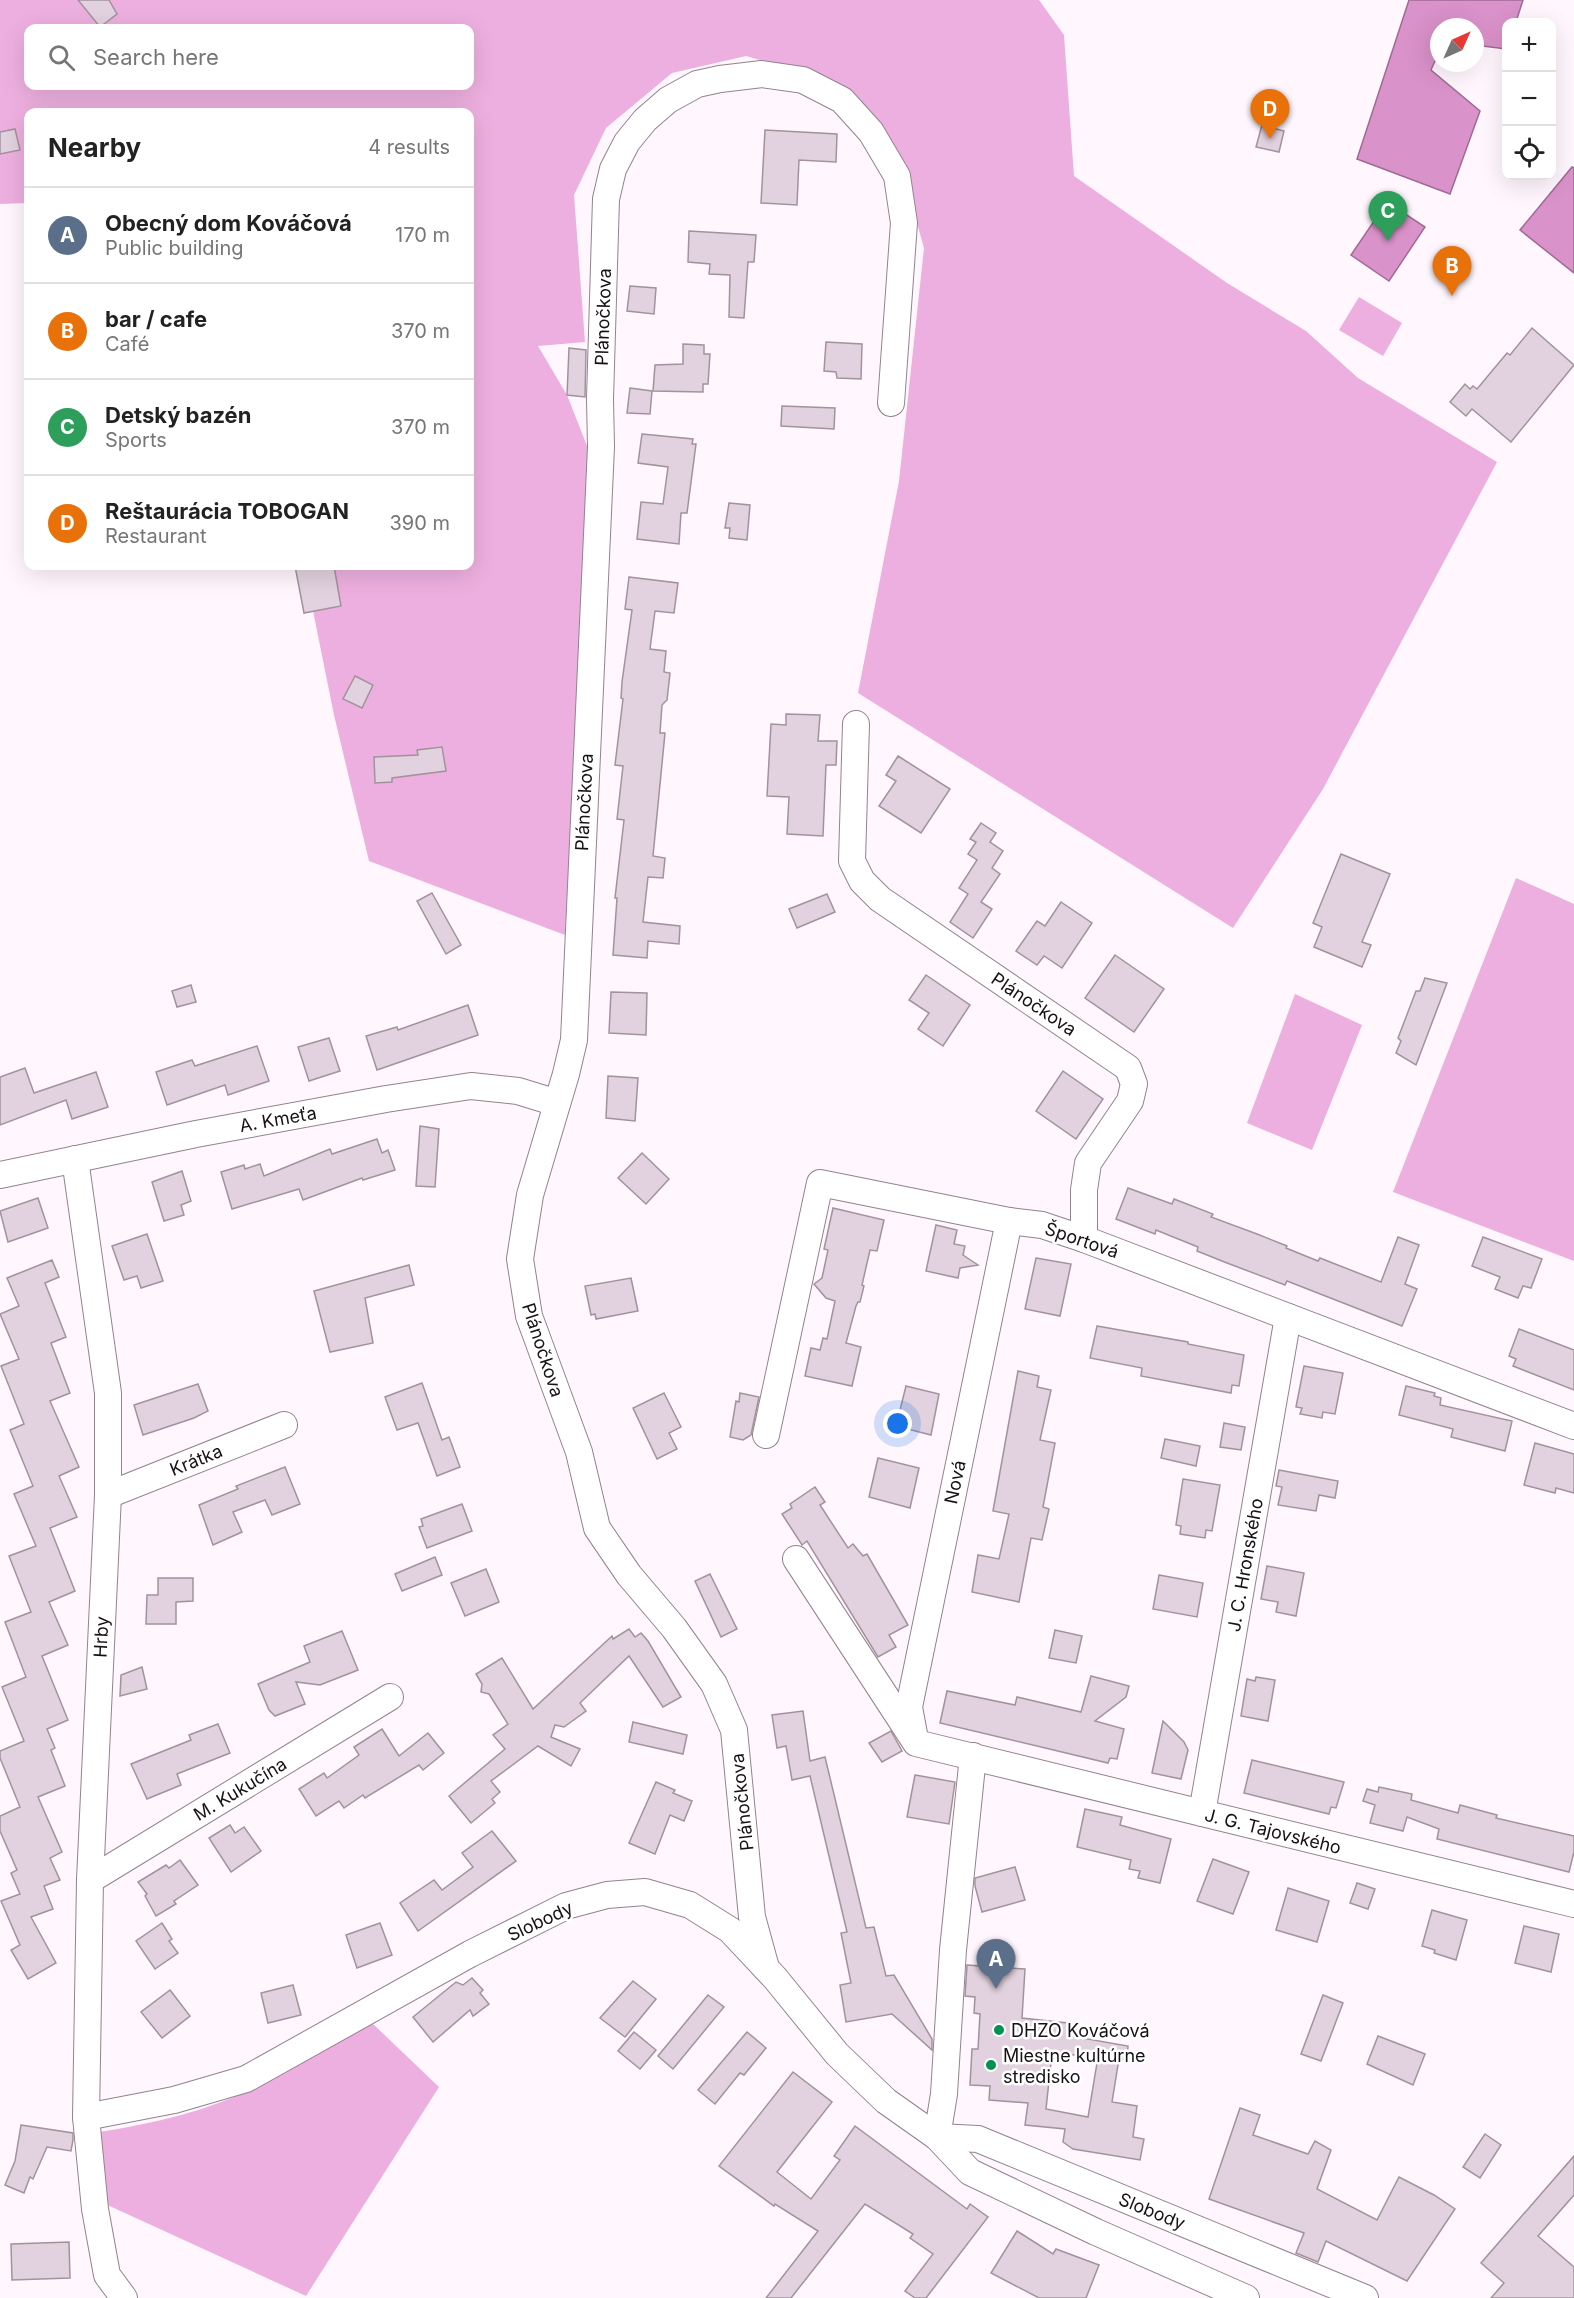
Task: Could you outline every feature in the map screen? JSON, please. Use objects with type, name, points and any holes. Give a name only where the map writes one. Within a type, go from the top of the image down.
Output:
[{"type":"street","name":"Plánočkova","points":[[766,1968],[753,1917],[734,1730],[714,1684],[674,1628],[629,1575],[597,1528],[579,1452],[529,1316],[520,1259],[530,1195],[574,1040],[602,447],[600,399],[606,199],[613,169],[627,142],[645,120],[668,100],[698,84],[720,79],[762,74],[803,80],[842,100],[871,132],[897,176],[904,223],[891,403]]},
{"type":"street","name":"Plánočkova","points":[[856,724],[852,861],[862,881],[880,899],[1128,1068],[1134,1084],[1130,1101],[1088,1163],[1084,1190],[1084,1239]]},
{"type":"street","name":"A. Kmeťa","points":[[0,1175],[375,1101],[471,1086],[518,1090],[556,1103]]},
{"type":"street","name":"Hrby","points":[[75,1159],[108,1393],[108,1495],[90,1880],[86,2117],[104,2286]]},
{"type":"street","name":"Športová","points":[[766,1435],[820,1183],[1009,1221],[1042,1225],[1574,1426]]},
{"type":"street","name":"Nová","points":[[916,1743],[909,1707],[1009,1221]]},
{"type":"street","name":"J. C. Hronského","points":[[1202,1813],[1288,1317]]},
{"type":"street","name":"Krátka","points":[[108,1495],[284,1425]]},
{"type":"street","points":[[796,1559],[916,1743]]},
{"type":"street","name":"M. Kukučína","points":[[90,1880],[390,1697]]},
{"type":"street","name":"J. G. Tajovského","points":[[916,1743],[1574,1904]]},
{"type":"street","points":[[937,2137],[944,2094],[953,1950],[973,1756]]},
{"type":"street","name":"Slobody","points":[[86,2117],[174,2100],[246,2079],[470,1954],[566,1906],[608,1895],[645,1892],[690,1905],[730,1930],[766,1968],[837,2054],[886,2101],[937,2137],[970,2172],[1096,2232],[1246,2298]]},
{"type":"street","name":"Slobody","points":[[937,2137],[978,2139],[1365,2298]]},
{"type":"street","points":[[104,2286],[124,2298]]},
{"type":"shaded area","points":[[0,0],[1039,0],[1064,35],[1074,176],[1227,283],[1306,331],[1358,378],[1497,462],[1323,789],[1233,928],[858,693],[899,481],[924,248],[896,148],[828,80],[746,56],[672,73],[606,128],[574,195],[585,342],[538,346],[567,395],[591,456],[565,935],[369,861],[334,715],[305,570],[474,570],[474,108],[24,108],[24,203],[0,204]]},
{"type":"shaded area","points":[[1409,0],[1523,0],[1517,18],[1502,18],[1502,48],[1484,46],[1484,18],[1430,18],[1430,72],[1433,72],[1480,111],[1450,194],[1357,159]]},
{"type":"shaded area","points":[[1572,167],[1574,168],[1574,273],[1520,230]]},
{"type":"shaded area","points":[[1387,202],[1425,227],[1389,281],[1351,255]]},
{"type":"shaded area","points":[[1359,297],[1402,323],[1383,356],[1339,330]]},
{"type":"shaded area","points":[[1516,878],[1574,904],[1574,1261],[1393,1192]]},
{"type":"shaded area","points":[[1295,994],[1362,1025],[1312,1150],[1247,1123]]},
{"type":"shaded area","points":[[373,2024],[439,2087],[306,2296],[103,2203],[99,2132],[166,2119],[230,2099],[271,2080]]},
{"type":"building","points":[[78,0],[109,0],[117,14],[104,24],[98,24]]},
{"type":"building","points":[[1262,125],[1284,131],[1279,152],[1256,147]]},
{"type":"building","points":[[15,129],[20,150],[0,154],[0,132]]},
{"type":"building","points":[[765,130],[837,134],[836,162],[799,160],[797,205],[761,203]]},
{"type":"building","points":[[689,231],[756,235],[754,262],[748,262],[744,318],[729,317],[730,275],[709,274],[710,264],[688,262]]},
{"type":"building","points":[[630,286],[656,288],[654,314],[627,311]]},
{"type":"building","points":[[1532,328],[1574,365],[1511,442],[1472,409],[1466,416],[1450,402],[1465,384],[1470,389],[1473,386],[1477,389],[1507,353],[1510,355]]},
{"type":"building","points":[[826,342],[862,344],[861,379],[837,378],[836,372],[824,371]]},
{"type":"building","points":[[683,344],[704,345],[704,354],[710,354],[708,384],[703,384],[703,392],[653,391],[655,365],[683,364]]},
{"type":"building","points":[[569,348],[586,350],[585,397],[567,395]]},
{"type":"building","points":[[630,388],[652,391],[650,414],[627,413]]},
{"type":"building","points":[[782,406],[835,408],[834,429],[781,426]]},
{"type":"building","points":[[642,434],[693,439],[692,444],[696,444],[687,513],[681,513],[679,544],[637,539],[641,502],[663,504],[668,467],[638,463]]},
{"type":"building","points":[[729,503],[750,505],[747,540],[729,538],[730,528],[725,528]]},
{"type":"building","points":[[296,570],[335,570],[341,606],[304,613]]},
{"type":"building","points":[[629,577],[678,583],[674,613],[655,611],[650,649],[666,651],[664,672],[670,673],[667,700],[662,705],[660,733],[665,733],[653,856],[665,858],[663,878],[648,877],[643,922],[680,926],[679,944],[648,941],[647,958],[613,955],[617,898],[615,898],[624,820],[617,819],[623,766],[615,765],[623,699],[621,698],[622,682],[632,610],[625,609]]},
{"type":"building","points":[[355,676],[373,685],[362,708],[343,699]]},
{"type":"building","points":[[786,714],[820,715],[818,741],[837,741],[836,765],[826,765],[823,836],[787,834],[789,797],[767,796],[771,724],[786,725]]},
{"type":"building","points":[[442,747],[446,771],[392,778],[392,782],[375,783],[374,757],[418,755],[417,750]]},
{"type":"building","points":[[898,756],[950,789],[921,833],[879,806],[896,781],[886,775]]},
{"type":"building","points":[[981,823],[996,833],[990,842],[1003,851],[992,868],[1000,874],[981,902],[992,909],[973,938],[950,922],[968,894],[959,888],[977,860],[968,854],[976,842],[970,839]]},
{"type":"building","points":[[1341,854],[1390,874],[1362,942],[1371,945],[1362,967],[1314,947],[1322,927],[1313,923]]},
{"type":"building","points":[[432,893],[461,945],[446,954],[417,901]]},
{"type":"building","points":[[827,894],[835,912],[797,928],[789,909]]},
{"type":"building","points":[[1061,902],[1092,923],[1062,968],[1044,956],[1037,965],[1016,951],[1037,921],[1045,926]]},
{"type":"building","points":[[1115,955],[1164,989],[1134,1032],[1085,998]]},
{"type":"building","points":[[926,975],[970,1005],[943,1046],[918,1029],[929,1013],[909,1000]]},
{"type":"building","points":[[1425,978],[1447,983],[1416,1065],[1396,1053],[1401,1041],[1398,1038],[1416,991],[1420,991]]},
{"type":"building","points":[[191,985],[196,1002],[177,1007],[172,991]]},
{"type":"building","points":[[611,992],[647,993],[646,1035],[609,1033]]},
{"type":"building","points":[[468,1005],[478,1035],[377,1070],[366,1036],[397,1027],[398,1030]]},
{"type":"building","points":[[329,1038],[340,1071],[309,1081],[298,1047]]},
{"type":"building","points":[[257,1046],[269,1081],[228,1095],[225,1085],[167,1105],[156,1072],[192,1060],[195,1066]]},
{"type":"building","points":[[25,1068],[34,1093],[96,1072],[108,1107],[72,1119],[66,1100],[0,1125],[0,1077]]},
{"type":"building","points":[[1063,1071],[1103,1099],[1076,1139],[1036,1111]]},
{"type":"building","points":[[608,1076],[638,1078],[635,1121],[606,1118]]},
{"type":"building","points":[[420,1126],[439,1129],[435,1187],[416,1186]]},
{"type":"building","points":[[377,1139],[382,1153],[388,1150],[395,1170],[363,1180],[362,1178],[303,1200],[299,1189],[232,1209],[221,1172],[244,1165],[245,1169],[260,1164],[264,1176],[330,1149],[332,1154]]},
{"type":"building","points":[[642,1153],[669,1179],[646,1204],[618,1178]]},
{"type":"building","points":[[182,1171],[191,1201],[181,1205],[184,1215],[164,1221],[152,1182]]},
{"type":"building","points":[[1128,1188],[1172,1204],[1174,1199],[1213,1214],[1211,1217],[1287,1246],[1286,1248],[1318,1261],[1320,1258],[1381,1282],[1398,1237],[1419,1245],[1405,1284],[1417,1289],[1402,1326],[1287,1281],[1285,1285],[1227,1263],[1197,1251],[1198,1247],[1156,1230],[1155,1234],[1116,1219]]},
{"type":"building","points":[[38,1198],[48,1228],[8,1242],[0,1211]]},
{"type":"building","points":[[833,1208],[884,1220],[877,1251],[870,1250],[860,1302],[856,1306],[846,1343],[861,1347],[852,1386],[805,1376],[811,1348],[820,1350],[823,1338],[827,1339],[835,1301],[826,1298],[814,1284],[822,1278],[828,1250],[824,1249]]},
{"type":"building","points":[[936,1225],[957,1230],[954,1244],[965,1246],[963,1255],[978,1265],[960,1268],[958,1278],[926,1271]]},
{"type":"building","points":[[147,1234],[163,1281],[141,1288],[137,1276],[124,1280],[112,1246]]},
{"type":"building","points":[[1483,1237],[1542,1259],[1531,1288],[1523,1286],[1518,1298],[1495,1289],[1500,1277],[1472,1266]]},
{"type":"building","points":[[1036,1258],[1071,1264],[1060,1316],[1025,1309]]},
{"type":"building","points":[[52,1260],[59,1277],[45,1283],[66,1337],[51,1343],[70,1393],[50,1401],[79,1467],[59,1476],[77,1517],[50,1528],[75,1591],[49,1602],[68,1645],[42,1656],[68,1720],[47,1729],[55,1748],[51,1750],[65,1786],[38,1797],[62,1852],[50,1858],[60,1880],[44,1886],[53,1909],[31,1917],[56,1963],[28,1979],[11,1950],[20,1945],[1,1901],[20,1894],[11,1873],[17,1870],[0,1831],[0,1816],[20,1807],[0,1758],[0,1751],[24,1741],[2,1687],[26,1677],[5,1622],[31,1612],[9,1556],[36,1546],[14,1494],[33,1486],[10,1430],[24,1424],[1,1366],[19,1359],[0,1314],[19,1306],[7,1278]]},
{"type":"building","points":[[409,1265],[414,1285],[365,1298],[373,1343],[330,1352],[314,1291]]},
{"type":"building","points":[[631,1278],[638,1311],[596,1319],[595,1314],[591,1315],[585,1286]]},
{"type":"building","points":[[1097,1326],[1188,1342],[1188,1344],[1244,1355],[1239,1386],[1232,1385],[1231,1393],[1141,1376],[1142,1368],[1090,1358]]},
{"type":"building","points":[[1519,1329],[1574,1350],[1574,1390],[1513,1366],[1516,1359],[1509,1356]]},
{"type":"building","points":[[1304,1366],[1343,1373],[1335,1414],[1323,1412],[1322,1418],[1300,1414],[1302,1408],[1296,1407]]},
{"type":"building","points":[[1018,1371],[1039,1376],[1037,1387],[1051,1390],[1040,1440],[1055,1443],[1043,1507],[1049,1509],[1042,1540],[1031,1538],[1019,1602],[972,1592],[978,1555],[999,1559],[1009,1514],[993,1511]]},
{"type":"building","points":[[422,1383],[442,1440],[449,1437],[460,1467],[437,1476],[418,1423],[397,1430],[385,1397]]},
{"type":"building","points":[[198,1384],[208,1411],[143,1435],[134,1405]]},
{"type":"building","points":[[906,1386],[939,1394],[931,1435],[896,1426]]},
{"type":"building","points":[[1406,1386],[1435,1393],[1434,1396],[1441,1398],[1440,1405],[1512,1421],[1505,1451],[1451,1437],[1453,1429],[1399,1415]]},
{"type":"building","points":[[664,1393],[681,1427],[669,1433],[677,1449],[657,1459],[633,1408]]},
{"type":"building","points":[[740,1393],[759,1397],[751,1435],[743,1440],[730,1437],[736,1401],[739,1402]]},
{"type":"building","points":[[1224,1423],[1245,1427],[1241,1450],[1220,1447]]},
{"type":"building","points":[[1165,1439],[1200,1446],[1196,1466],[1161,1458]]},
{"type":"building","points":[[1535,1443],[1574,1454],[1574,1493],[1556,1488],[1555,1493],[1524,1485]]},
{"type":"building","points":[[878,1458],[919,1468],[910,1508],[869,1497]]},
{"type":"building","points":[[285,1467],[300,1504],[272,1515],[265,1500],[233,1512],[242,1532],[213,1545],[199,1505],[238,1489],[236,1486]]},
{"type":"building","points":[[1279,1470],[1338,1481],[1335,1498],[1319,1495],[1316,1511],[1278,1505],[1282,1487],[1276,1486]]},
{"type":"building","points":[[1183,1479],[1220,1485],[1212,1531],[1206,1530],[1205,1538],[1180,1534],[1181,1526],[1176,1525]]},
{"type":"building","points":[[815,1487],[825,1502],[820,1505],[848,1548],[853,1544],[863,1556],[867,1554],[908,1625],[889,1635],[896,1647],[878,1657],[807,1541],[802,1545],[782,1514],[792,1508],[790,1504]]},
{"type":"building","points":[[462,1504],[472,1531],[427,1548],[419,1527],[423,1526],[421,1519]]},
{"type":"building","points":[[435,1557],[442,1575],[402,1591],[395,1574]]},
{"type":"building","points":[[1267,1566],[1304,1573],[1296,1616],[1276,1612],[1278,1602],[1261,1599]]},
{"type":"building","points":[[486,1569],[499,1602],[465,1616],[451,1583]]},
{"type":"building","points":[[710,1574],[737,1629],[721,1637],[695,1581]]},
{"type":"building","points":[[1159,1575],[1203,1583],[1197,1617],[1153,1609]]},
{"type":"building","points":[[158,1578],[193,1578],[193,1601],[176,1602],[176,1624],[146,1624],[147,1595],[158,1595]]},
{"type":"building","points":[[629,1629],[635,1637],[641,1633],[648,1641],[681,1697],[663,1707],[629,1656],[580,1703],[586,1711],[564,1727],[555,1725],[551,1737],[580,1749],[571,1766],[538,1746],[491,1781],[500,1792],[492,1799],[495,1803],[471,1823],[449,1796],[505,1749],[493,1735],[508,1724],[489,1694],[481,1692],[482,1684],[476,1674],[502,1658],[533,1709],[612,1636],[613,1639]]},
{"type":"building","points":[[1055,1630],[1082,1636],[1076,1663],[1049,1658]]},
{"type":"building","points":[[342,1631],[358,1670],[320,1685],[296,1682],[305,1704],[275,1716],[269,1710],[258,1684],[310,1662],[304,1646]]},
{"type":"building","points":[[142,1667],[147,1689],[120,1696],[121,1675]]},
{"type":"building","points":[[1091,1676],[1129,1686],[1126,1697],[1095,1721],[1124,1729],[1117,1759],[1110,1758],[1108,1763],[940,1723],[947,1691],[1015,1705],[1017,1697],[1081,1712]]},
{"type":"building","points":[[1256,1677],[1275,1680],[1268,1721],[1241,1716],[1247,1679],[1255,1681]]},
{"type":"building","points":[[803,1711],[810,1761],[825,1757],[866,1928],[874,1927],[886,1976],[894,1975],[932,2039],[932,2050],[892,2014],[846,2022],[840,1985],[851,1983],[841,1933],[847,1932],[810,1776],[792,1780],[786,1746],[777,1748],[772,1715]]},
{"type":"building","points":[[1163,1721],[1184,1742],[1188,1750],[1181,1779],[1152,1773]]},
{"type":"building","points":[[633,1722],[687,1735],[683,1754],[629,1742]]},
{"type":"building","points":[[218,1724],[230,1753],[177,1774],[181,1785],[147,1799],[131,1764],[191,1740],[189,1735]]},
{"type":"building","points":[[382,1729],[399,1756],[428,1733],[444,1753],[423,1770],[419,1765],[365,1798],[363,1795],[344,1808],[339,1801],[316,1816],[299,1789],[324,1773],[327,1778],[359,1755],[354,1747]]},
{"type":"building","points":[[891,1731],[902,1751],[882,1762],[869,1743]]},
{"type":"building","points":[[1252,1760],[1344,1782],[1336,1808],[1331,1807],[1329,1814],[1244,1793]]},
{"type":"building","points":[[915,1775],[955,1782],[949,1824],[907,1817]]},
{"type":"building","points":[[656,1782],[692,1801],[684,1821],[670,1815],[655,1854],[629,1843]]},
{"type":"building","points":[[1379,1787],[1412,1794],[1411,1800],[1458,1813],[1460,1805],[1497,1815],[1496,1818],[1574,1836],[1574,1852],[1569,1872],[1437,1839],[1439,1829],[1407,1817],[1403,1831],[1370,1823],[1375,1805],[1363,1801],[1367,1789],[1378,1792]]},
{"type":"building","points":[[1085,1809],[1122,1817],[1120,1825],[1171,1839],[1160,1883],[1138,1878],[1140,1871],[1129,1869],[1131,1860],[1077,1847]]},
{"type":"building","points":[[230,1825],[235,1833],[244,1827],[261,1851],[231,1872],[209,1838]]},
{"type":"building","points":[[492,1831],[516,1861],[418,1931],[400,1903],[434,1880],[442,1890],[473,1867],[462,1853]]},
{"type":"building","points":[[1213,1859],[1249,1872],[1233,1914],[1197,1901]]},
{"type":"building","points":[[180,1860],[198,1885],[174,1901],[176,1904],[156,1916],[145,1896],[147,1894],[138,1882],[166,1865],[169,1868]]},
{"type":"building","points":[[1015,1867],[1025,1900],[982,1912],[975,1878]]},
{"type":"building","points":[[1357,1883],[1375,1889],[1368,1909],[1350,1903]]},
{"type":"building","points":[[1288,1888],[1329,1901],[1317,1942],[1276,1930]]},
{"type":"building","points":[[1432,1910],[1467,1920],[1456,1960],[1434,1953],[1435,1950],[1422,1946]]},
{"type":"building","points":[[162,1923],[172,1939],[169,1941],[178,1953],[155,1969],[136,1941]]},
{"type":"building","points":[[380,1923],[392,1955],[357,1968],[346,1935]]},
{"type":"building","points":[[1524,1926],[1559,1934],[1551,1972],[1515,1963]]},
{"type":"building","points":[[967,1965],[1025,1969],[1022,2018],[1077,2024],[1076,2037],[1128,2046],[1127,2060],[1119,2059],[1112,2102],[1137,2106],[1133,2137],[1144,2139],[1140,2160],[1073,2149],[1063,2142],[1065,2129],[1025,2125],[1028,2103],[989,2100],[990,2086],[970,2085],[972,2049],[978,2049],[980,2014],[974,2013],[975,1997],[965,1996]],"holes":[[[1052,2053],[1098,2057],[1088,2117],[1046,2109]]]},
{"type":"building","points":[[472,1978],[483,1990],[480,1993],[489,2004],[473,2016],[470,2010],[433,2042],[413,2017],[456,1982],[463,1985]]},
{"type":"building","points":[[633,1981],[656,1999],[625,2037],[600,2018]]},
{"type":"building","points":[[293,1985],[301,2015],[268,2023],[261,1993]]},
{"type":"building","points":[[170,1990],[190,2016],[162,2038],[141,2012]]},
{"type":"building","points":[[708,1995],[724,2007],[673,2069],[658,2056]]},
{"type":"building","points":[[1323,1995],[1343,2003],[1321,2061],[1301,2054]]},
{"type":"building","points":[[634,2032],[656,2050],[640,2069],[618,2051]]},
{"type":"building","points":[[747,2032],[766,2048],[744,2075],[740,2073],[715,2104],[698,2090]]},
{"type":"building","points":[[1378,2036],[1425,2054],[1413,2085],[1367,2064]]},
{"type":"building","points":[[793,2072],[832,2102],[777,2172],[811,2199],[840,2160],[834,2156],[855,2126],[967,2209],[970,2204],[988,2217],[926,2298],[915,2298],[905,2291],[933,2254],[910,2238],[913,2234],[865,2204],[791,2298],[766,2298],[818,2231],[775,2204],[774,2206],[719,2166]]},
{"type":"building","points":[[1240,2108],[1260,2115],[1253,2135],[1308,2154],[1315,2141],[1331,2150],[1317,2189],[1377,2220],[1399,2177],[1455,2209],[1407,2281],[1326,2241],[1318,2262],[1296,2253],[1304,2233],[1209,2199]]},
{"type":"building","points":[[21,2125],[73,2133],[71,2151],[47,2147],[24,2193],[5,2185],[15,2161]]},
{"type":"building","points":[[1485,2134],[1501,2145],[1480,2178],[1463,2167]]},
{"type":"building","points":[[1574,2156],[1574,2195],[1538,2236],[1574,2267],[1574,2298],[1491,2298],[1504,2283],[1481,2263]]},
{"type":"building","points":[[1017,2231],[1053,2254],[1056,2249],[1099,2265],[1086,2298],[1039,2298],[991,2273]]},
{"type":"building","points":[[69,2242],[70,2278],[12,2280],[11,2244]]},
{"type":"place","name":"Reštaurácia TOBOGAN","points":[[1270,139]]},
{"type":"place","name":"Detský bazén","points":[[1388,241]]},
{"type":"place","name":"bar / cafe","points":[[1452,296]]},
{"type":"place","name":"Obecný dom Kováčová","points":[[996,1989]]},
{"type":"place","name":"DHZO Kováčová","points":[[999,2030]]},
{"type":"place","name":"Miestne kultúrne stredisko","points":[[991,2065]]}]
